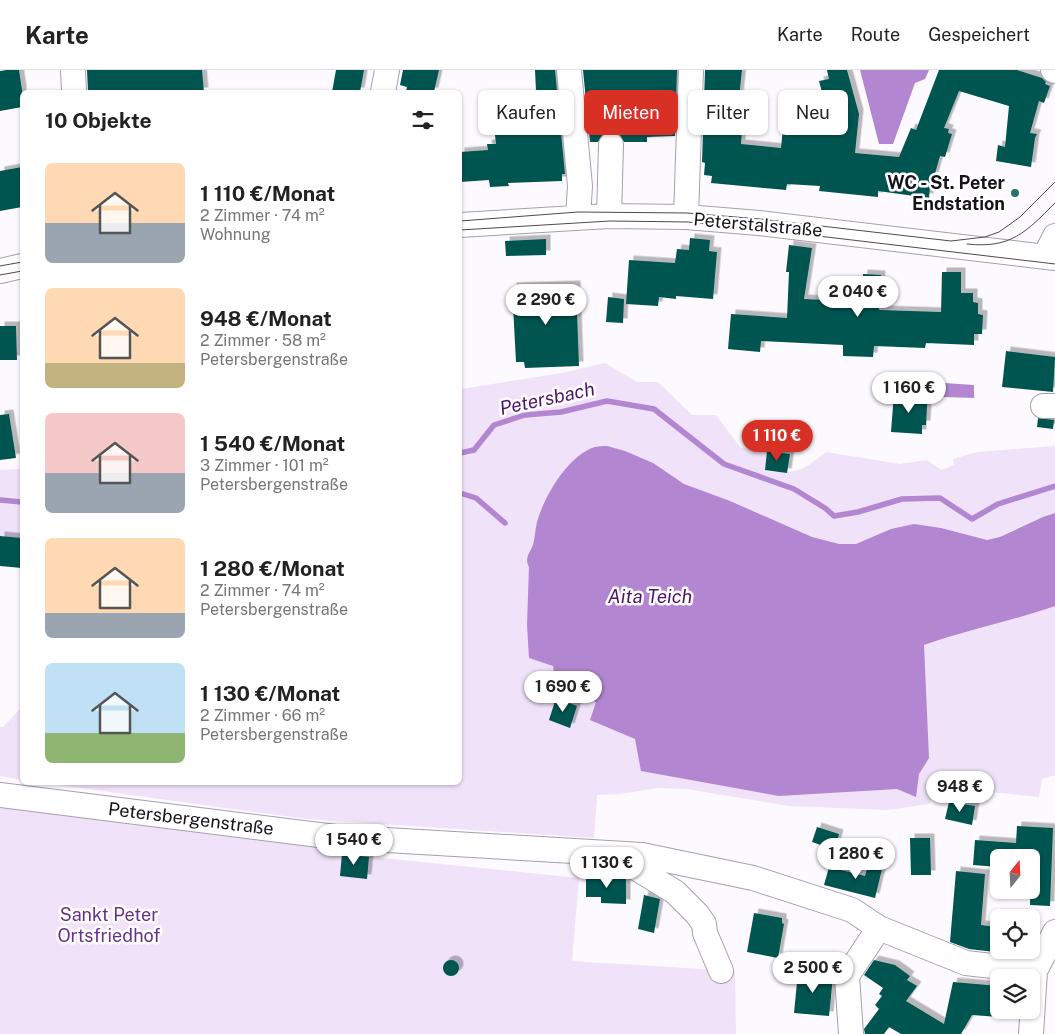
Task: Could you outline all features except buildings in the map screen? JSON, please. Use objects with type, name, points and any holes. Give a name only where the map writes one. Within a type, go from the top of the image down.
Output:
[{"type":"street","points":[[73,70],[74,90]]},
{"type":"street","points":[[383,90],[387,70]]},
{"type":"street","points":[[570,70],[580,186],[578,217]]},
{"type":"street","points":[[686,218],[691,70]]},
{"type":"street","points":[[610,216],[611,145]]},
{"type":"street","name":"Peterstalstraße","points":[[462,225],[610,216],[686,218],[1052,250]]},
{"type":"street","points":[[0,270],[20,266]]},
{"type":"street","name":"Petersbergenstraße","points":[[0,795],[335,837],[642,854],[753,878],[852,910],[880,928],[966,963],[1018,969]]},
{"type":"street","points":[[612,853],[675,892],[698,914],[704,924],[705,933],[721,971]]},
{"type":"street","points":[[851,1034],[848,976],[880,928]]},
{"type":"street","points":[[1036,969],[1055,932]]},
{"type":"street","points":[[1031,1034],[1032,1019]]},
{"type":"green space","points":[[605,363],[637,382],[658,382],[692,415],[716,415],[740,447],[758,452],[767,451],[765,470],[785,472],[798,470],[804,468],[826,452],[900,464],[927,460],[941,470],[954,465],[953,459],[977,452],[1055,446],[1055,775],[1042,779],[1039,797],[933,786],[930,804],[888,810],[789,806],[686,789],[658,788],[619,794],[597,795],[594,838],[306,819],[59,785],[462,785],[462,389],[562,373]]},
{"type":"green space","points":[[20,469],[20,538],[0,536],[0,470]]},
{"type":"green space","points":[[20,709],[20,780],[0,776],[0,727],[3,727]]},
{"type":"green space","name":"Sankt Peter Ortsfriedhof","points":[[0,801],[319,845],[326,849],[327,852],[334,853],[579,878],[572,961],[735,971],[736,1034],[0,1034]]},
{"type":"water","points":[[860,70],[929,70],[925,79],[915,83],[893,144],[879,144]]},
{"type":"water","points":[[944,383],[974,385],[974,398],[943,397]]},
{"type":"water","name":"Aita Teich","points":[[607,446],[625,451],[653,463],[684,484],[730,501],[812,537],[839,544],[856,544],[891,529],[914,524],[941,528],[987,540],[1000,537],[1055,513],[1055,606],[924,645],[929,758],[919,774],[916,797],[897,789],[779,796],[641,771],[635,739],[590,720],[596,702],[556,688],[553,666],[529,658],[527,625],[529,567],[527,558],[533,545],[540,512],[558,478],[576,459],[585,451],[595,447]]},
{"type":"waterway","name":"Petersbach","points":[[462,453],[474,450],[494,425],[525,415],[561,412],[607,401],[654,409],[724,464],[794,489],[825,508],[834,516],[858,512],[902,499],[940,498],[972,519],[998,504],[1055,486]]},
{"type":"waterway","points":[[462,494],[476,498],[505,523]]},
{"type":"waterway","name":"Petersbach","points":[[0,500],[20,502]]},
{"type":"tram line","points":[[462,221],[578,212],[687,213],[760,219],[951,241],[985,237],[999,232],[1020,217],[1055,182]]},
{"type":"tram line","points":[[967,244],[982,245],[1007,241],[1026,230],[1055,203]]},
{"type":"tram line","points":[[462,230],[610,221],[688,222],[1055,264]]},
{"type":"tram line","points":[[0,266],[20,262]]},
{"type":"tram line","points":[[0,275],[20,271]]},
{"type":"place","name":"WC - St. Peter Endstation","points":[[1015,193]]}]
